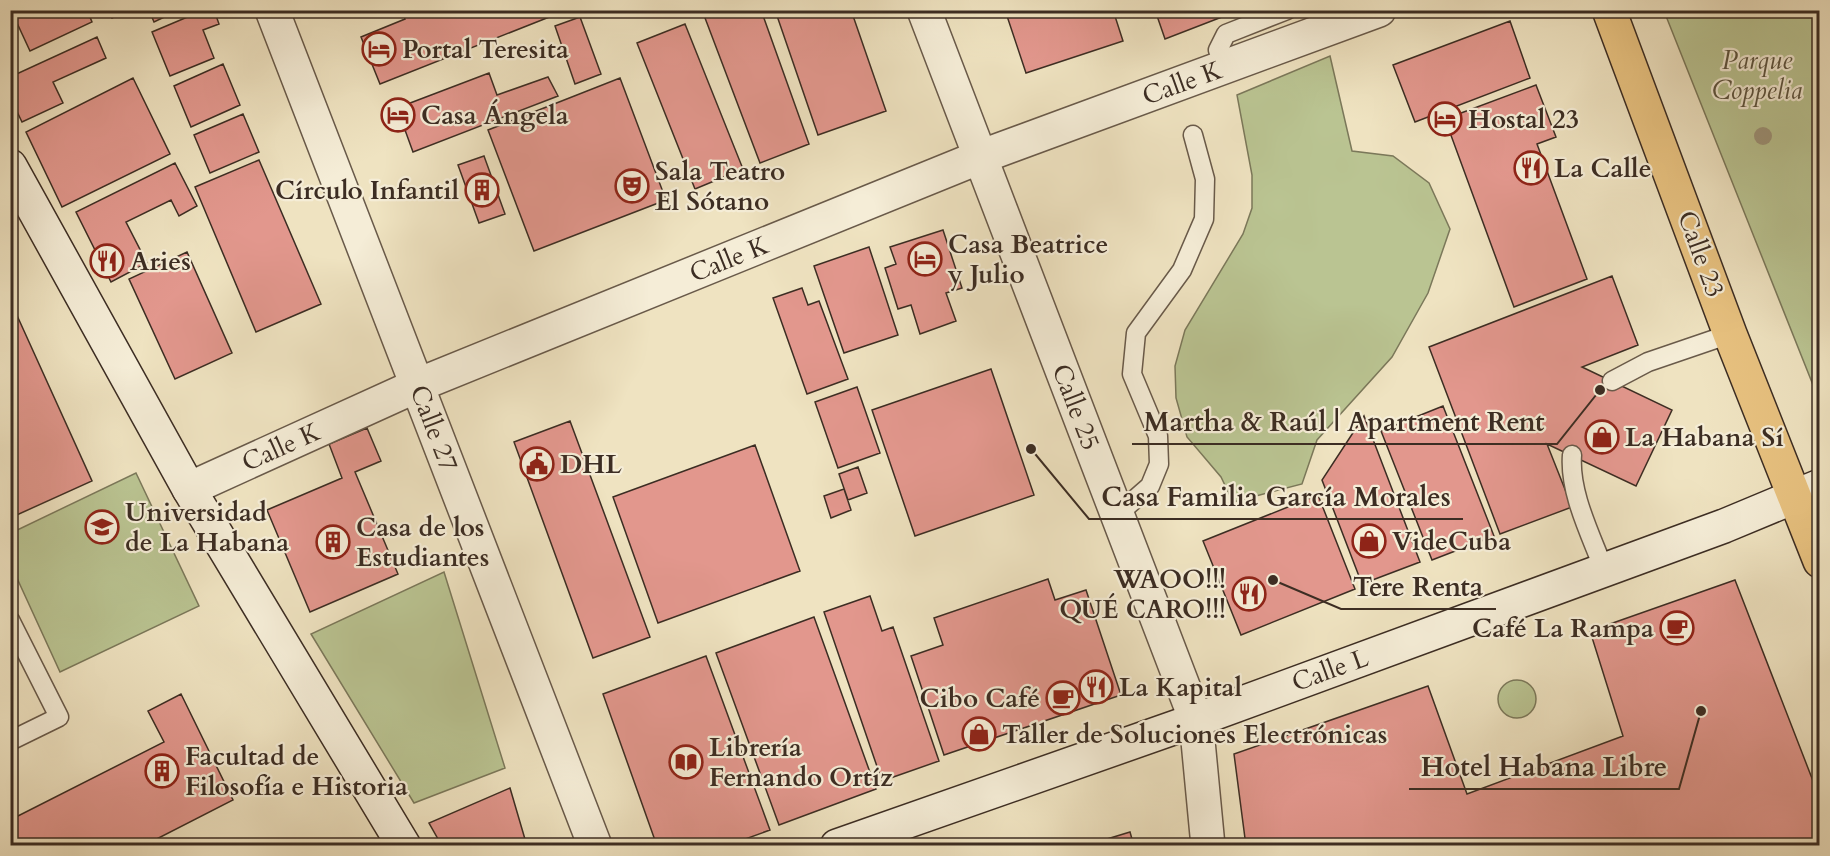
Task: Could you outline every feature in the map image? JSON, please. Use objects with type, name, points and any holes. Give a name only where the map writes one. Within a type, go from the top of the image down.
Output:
[{"type":"main road","name":"Calle 23","points":[[1610,10],[1730,334],[1807,492],[1820,561]]},
{"type":"street","name":"Calle 27","points":[[272,10],[596,846]]},
{"type":"street","name":"Calle 25","points":[[924,10],[1196,720],[1208,846]]},
{"type":"street","name":"Calle K","points":[[189,489],[418,385],[980,157],[1379,10]]},
{"type":"street","points":[[10,166],[189,489],[404,846]]},
{"type":"street","name":"Calle L","points":[[837,846],[1196,720],[1724,526],[1807,492]]},
{"type":"lane","points":[[1224,68],[1218,50],[1226,34],[1287,10]]},
{"type":"lane","points":[[1118,514],[1150,486],[1159,464],[1158,436],[1132,374],[1136,333],[1182,270],[1204,219],[1205,179],[1194,135]]},
{"type":"lane","points":[[1612,381],[1648,362],[1730,334]]},
{"type":"lane","points":[[1572,455],[1580,502],[1604,570]]},
{"type":"lane","points":[[10,620],[59,717],[10,741]]},
{"type":"green space","name":"Parque Coppelia","points":[[1664,11],[1819,11],[1819,400]]},
{"type":"green space","points":[[1330,56],[1352,151],[1393,156],[1429,183],[1450,229],[1428,293],[1392,357],[1317,440],[1302,484],[1233,502],[1221,477],[1187,437],[1176,398],[1175,366],[1185,330],[1243,234],[1252,208],[1252,175],[1237,95]]},
{"type":"green space","points":[[136,473],[199,606],[60,672],[11,565],[11,533]]},
{"type":"green space","points":[[444,572],[505,768],[414,803],[311,634]]},
{"type":"green space","points":[[1517,680],[1530,686],[1536,699],[1530,712],[1517,718],[1504,712],[1498,699],[1504,686]]},
{"type":"building","points":[[11,10],[87,10],[92,22],[30,51]]},
{"type":"building","points":[[108,10],[129,10],[112,18]]},
{"type":"building","points":[[149,10],[179,10],[154,22]]},
{"type":"building","points":[[204,10],[214,10],[219,24],[203,30],[214,58],[170,76],[152,32]]},
{"type":"building","points":[[401,10],[567,10],[380,84],[361,37],[405,19]]},
{"type":"building","points":[[702,10],[761,10],[809,144],[760,163]]},
{"type":"building","points":[[775,10],[851,10],[886,111],[818,135]]},
{"type":"building","points":[[1005,10],[1113,10],[1123,41],[1026,73]]},
{"type":"building","points":[[1155,10],[1240,10],[1165,39]]},
{"type":"building","points":[[580,17],[601,74],[575,84],[555,26]]},
{"type":"building","points":[[1510,21],[1530,78],[1415,122],[1393,65]]},
{"type":"building","points":[[685,24],[743,169],[695,189],[637,43]]},
{"type":"building","points":[[97,37],[106,58],[53,82],[63,103],[22,122],[10,97],[10,77]]},
{"type":"building","points":[[223,64],[240,105],[191,127],[174,86]]},
{"type":"building","points":[[489,73],[497,95],[548,77],[558,96],[413,152],[397,108]]},
{"type":"building","points":[[133,78],[170,154],[62,207],[26,132]]},
{"type":"building","points":[[620,78],[666,200],[534,251],[488,130]]},
{"type":"building","points":[[1536,85],[1556,137],[1537,144],[1587,279],[1514,307],[1445,119]]},
{"type":"building","points":[[243,114],[259,152],[210,173],[194,135]]},
{"type":"building","name":"Círculo Infantil","points":[[484,156],[505,214],[479,223],[458,165]]},
{"type":"building","points":[[259,160],[321,304],[256,332],[195,187]]},
{"type":"building","points":[[175,163],[197,206],[179,216],[171,200],[126,222],[147,263],[111,282],[76,212]]},
{"type":"building","points":[[943,230],[962,288],[946,293],[956,321],[920,334],[911,305],[898,309],[885,268],[896,264],[890,247]]},
{"type":"building","points":[[869,247],[898,335],[844,353],[814,266]]},
{"type":"building","points":[[187,252],[232,353],[175,379],[129,279]]},
{"type":"building","points":[[1612,276],[1638,345],[1582,367],[1672,410],[1636,486],[1547,444],[1572,507],[1500,534],[1429,347]]},
{"type":"building","points":[[802,288],[808,305],[819,301],[848,379],[807,394],[773,298]]},
{"type":"building","points":[[10,300],[92,481],[10,518]]},
{"type":"building","points":[[991,369],[1034,495],[915,536],[872,410]]},
{"type":"building","points":[[857,387],[880,453],[838,468],[815,402]]},
{"type":"building","points":[[1443,406],[1494,536],[1432,560],[1381,431]]},
{"type":"building","points":[[1364,416],[1420,562],[1362,584],[1322,480]]},
{"type":"building","points":[[570,421],[650,637],[593,658],[514,442]]},
{"type":"building","name":"Casa de los Estudiantes","points":[[367,428],[381,461],[355,472],[398,574],[310,612],[267,510],[342,478],[329,444]]},
{"type":"building","points":[[755,445],[800,571],[658,623],[613,497]]},
{"type":"building","points":[[858,467],[867,493],[848,500],[839,474]]},
{"type":"building","points":[[844,489],[851,510],[831,518],[824,496]]},
{"type":"building","points":[[1318,495],[1355,589],[1241,635],[1203,541]]},
{"type":"building","points":[[1048,579],[1055,600],[1086,590],[1121,695],[944,755],[911,656],[943,645],[934,618]]},
{"type":"building","points":[[1735,580],[1820,799],[1820,846],[1246,846],[1234,754],[1428,686],[1467,794],[1623,736],[1590,631]]},
{"type":"building","points":[[870,596],[882,631],[893,627],[939,761],[882,781],[824,612]]},
{"type":"building","points":[[814,617],[876,789],[779,825],[716,653]]},
{"type":"building","name":"Librería Fernando Ortíz","points":[[706,656],[770,830],[726,846],[657,846],[603,694]]},
{"type":"building","name":"Facultad de Filosofía e Historia","points":[[181,694],[233,800],[143,846],[10,846],[10,820],[164,742],[148,711]]},
{"type":"building","points":[[510,788],[527,846],[442,846],[429,823]]},
{"type":"building","points":[[1130,832],[1134,846],[1084,846]]},
{"type":"place","name":"Portal Teresita","points":[[379,49]]},
{"type":"place","name":"Casa Ángela","points":[[398,115]]},
{"type":"place","name":"Hostal 23","points":[[1445,119]]},
{"type":"place","name":"La Calle","points":[[1531,168]]},
{"type":"place","name":"Sala Teatro El Sótano","points":[[632,186]]},
{"type":"place","name":"Círculo Infantil","points":[[482,190]]},
{"type":"place","name":"Casa Beatrice y Julio","points":[[925,259]]},
{"type":"place","name":"Aries","points":[[107,261]]},
{"type":"place","name":"Martha & Raúl | Apartment Rent","points":[[1600,390]]},
{"type":"place","name":"La Habana Sí","points":[[1602,437]]},
{"type":"place","name":"Casa Familia García Morales","points":[[1031,449]]},
{"type":"place","name":"DHL","points":[[537,464]]},
{"type":"place","name":"Universidad de La Habana","points":[[102,527]]},
{"type":"place","name":"VideCuba","points":[[1369,541]]},
{"type":"place","name":"Casa de los Estudiantes","points":[[333,542]]},
{"type":"place","name":"Tere Renta","points":[[1273,580]]},
{"type":"place","name":"WAOO!!! QUÉ CARO!!!","points":[[1249,594]]},
{"type":"place","name":"Café La Rampa","points":[[1677,628]]},
{"type":"place","name":"La Kapital","points":[[1096,687]]},
{"type":"place","name":"Cibo Café","points":[[1063,698]]},
{"type":"place","name":"Hotel Habana Libre","points":[[1701,711]]},
{"type":"place","name":"Taller de Soluciones Electrónicas","points":[[979,734]]},
{"type":"place","name":"Librería Fernando Ortíz","points":[[686,762]]},
{"type":"place","name":"Facultad de Filosofía e Historia","points":[[162,771]]}]
